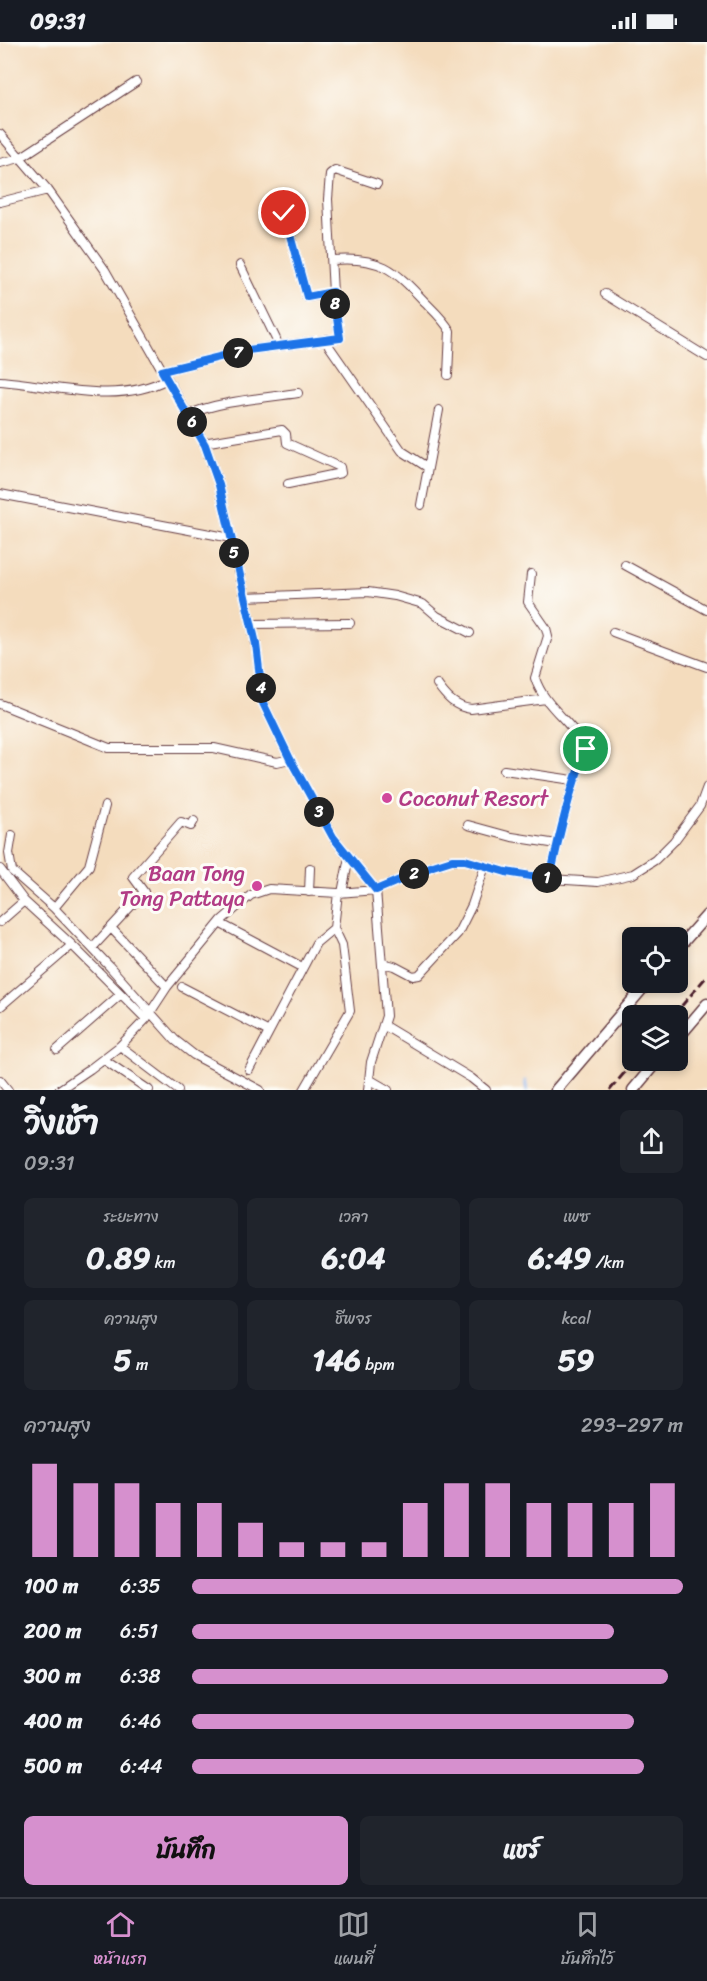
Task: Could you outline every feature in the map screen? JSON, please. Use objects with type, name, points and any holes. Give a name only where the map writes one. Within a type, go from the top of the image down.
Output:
[{"type":"street","points":[[0,163],[20,158],[136,82]]},
{"type":"street","points":[[0,134],[48,190],[105,270],[205,445],[219,485],[256,644],[263,703],[290,759],[333,837],[376,890],[386,1016],[371,1062],[368,1090]]},
{"type":"street","points":[[162,371],[248,350],[340,338],[333,292],[328,199],[330,174],[335,170],[377,184]]},
{"type":"street","points":[[0,202],[48,190]]},
{"type":"street","points":[[284,213],[307,297],[333,292]]},
{"type":"street","points":[[332,260],[364,259],[400,276],[450,331],[448,375]]},
{"type":"street","points":[[240,265],[278,346]]},
{"type":"street","points":[[605,294],[707,357]]},
{"type":"street","points":[[327,339],[329,346],[402,451],[427,467]]},
{"type":"street","points":[[0,381],[103,393],[146,389],[167,379]]},
{"type":"street","points":[[188,415],[234,402],[298,393]]},
{"type":"street","points":[[421,505],[439,410]]},
{"type":"street","points":[[205,445],[209,442],[282,430],[286,434],[287,442],[340,467],[341,473],[288,484]]},
{"type":"street","points":[[0,494],[231,538]]},
{"type":"street","points":[[625,565],[707,610]]},
{"type":"street","points":[[531,574],[528,602],[546,628],[548,636],[535,678],[546,699],[582,741],[586,749],[573,780],[550,879]]},
{"type":"street","points":[[245,597],[368,592],[395,596],[423,604],[437,616],[470,633]]},
{"type":"street","points":[[251,624],[350,623]]},
{"type":"street","points":[[613,632],[707,668]]},
{"type":"street","points":[[437,684],[455,704],[463,708],[471,709],[546,699]]},
{"type":"street","points":[[0,704],[109,748],[214,748],[277,762],[290,759]]},
{"type":"street","points":[[504,770],[573,780]]},
{"type":"street","points":[[59,1090],[120,1046],[148,1015],[167,987],[222,920],[246,899],[269,890],[340,893],[376,890],[452,860],[465,860],[506,872],[550,879],[598,882],[633,874],[655,860],[674,841],[700,806],[707,787]]},
{"type":"street","points":[[54,908],[89,866],[105,806]]},
{"type":"street","points":[[92,948],[144,892],[133,877],[181,822],[191,826],[194,821]]},
{"type":"street","points":[[468,825],[512,837],[557,843]]},
{"type":"street","points":[[12,835],[9,853],[10,868],[54,908],[92,948],[148,1015]]},
{"type":"street","points":[[304,1090],[350,1011],[342,945],[334,928],[348,856]]},
{"type":"street","points":[[382,963],[394,966],[413,976],[419,975],[458,933],[472,905],[485,866]]},
{"type":"street","points":[[309,892],[310,868]]},
{"type":"street","points":[[0,870],[24,901],[121,994],[148,1015],[181,1046],[260,1090]]},
{"type":"street","points":[[0,922],[24,901]]},
{"type":"street","points":[[688,937],[707,915]]},
{"type":"street","points":[[224,925],[302,967]]},
{"type":"street","points":[[249,1070],[316,943],[334,928]]},
{"type":"street","points":[[114,931],[167,987]]},
{"type":"street","points":[[1,1006],[72,945]]},
{"type":"street","points":[[182,987],[269,1032]]},
{"type":"street","points":[[556,1090],[639,993]]},
{"type":"street","points":[[57,1050],[121,994]]},
{"type":"street","points":[[688,1026],[707,1004]]},
{"type":"street","points":[[383,1025],[471,1078],[486,1090]]},
{"type":"street","points":[[120,1046],[177,1090]]},
{"type":"street","points":[[103,1059],[149,1090]]},
{"type":"street","points":[[634,1090],[649,1071]]},
{"type":"street","points":[[369,1079],[388,1090]]},
{"type":"street","points":[[0,1080],[8,1090]]},
{"type":"waterway","points":[[525,1081],[527,1090]]},
{"type":"railway","points":[[682,1005],[707,976]]},
{"type":"railway","points":[[610,1090],[626,1071]]},
{"type":"place","name":"Coconut Resort","points":[[387,798]]},
{"type":"place","name":"Baan Tong Tong Pattaya","points":[[257,886]]},
{"type":"route","points":[[284,213],[307,297],[333,292],[340,338],[248,350],[162,371],[205,445],[219,485],[256,644],[263,703],[290,759],[333,837],[376,890],[452,860],[465,860],[506,872],[550,879],[573,780],[586,749]]}]
